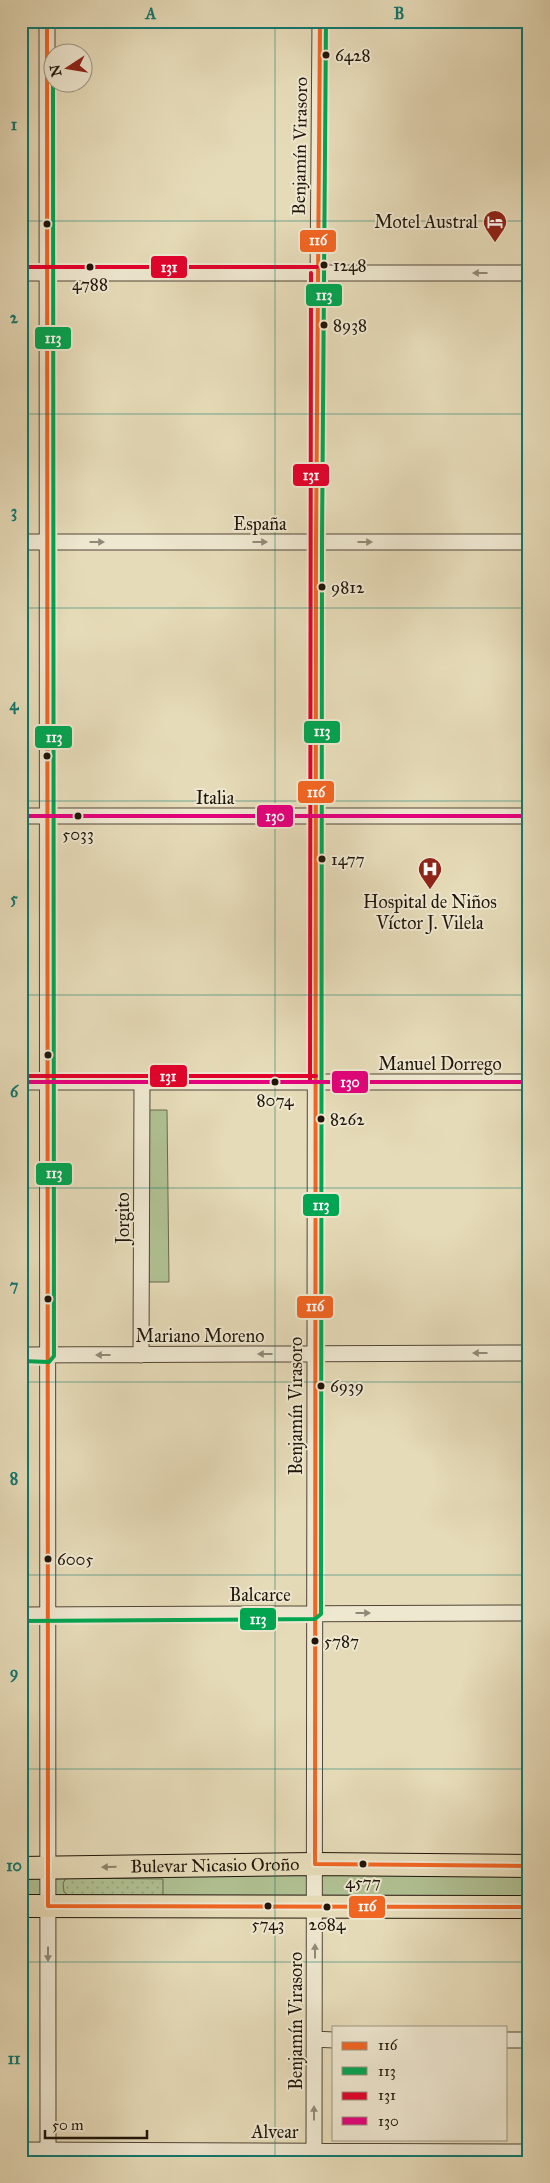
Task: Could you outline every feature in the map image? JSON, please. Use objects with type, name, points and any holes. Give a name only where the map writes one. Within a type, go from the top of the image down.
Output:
[{"type":"main road","name":"Bulevar Nicasio Oroño","points":[[21,1868],[315,1864],[529,1866]]},
{"type":"main road","points":[[21,1906],[529,1907]]},
{"type":"street","points":[[47,21],[48,2156]]},
{"type":"street","name":"Benjamín Virasoro","points":[[314,2157],[316,542],[320,21]]},
{"type":"street","points":[[21,272],[529,273]]},
{"type":"street","name":"España","points":[[21,542],[529,542]]},
{"type":"street","name":"Italia","points":[[21,816],[529,816]]},
{"type":"street","name":"Manuel Dorrego","points":[[21,1082],[529,1082]]},
{"type":"street","name":"Jorgito","points":[[141,1355],[142,1082]]},
{"type":"street","name":"Mariano Moreno","points":[[21,1355],[529,1353]]},
{"type":"street","name":"Balcarce","points":[[21,1615],[529,1613]]},
{"type":"street","points":[[314,2040],[332,2040]]},
{"type":"street","points":[[508,2040],[529,2040]]},
{"type":"street","name":"Alvear","points":[[21,2150],[48,2156],[314,2157],[529,2152]]},
{"type":"green space","points":[[148,1110],[167,1110],[169,1282],[149,1282]]},
{"type":"green space","points":[[529,1866],[529,1907],[21,1906],[21,1868]]},
{"type":"green space","points":[[66,1878],[163,1879],[163,1896],[68,1895],[64,1892],[63,1883]]},
{"type":"transit line","name":"116","points":[[47,21],[48,1906],[529,1907]]},
{"type":"transit line","name":"116","points":[[320,21],[316,542],[315,1864],[529,1866]]},
{"type":"transit line","name":"113","points":[[21,1621],[315,1619],[321,1614],[322,542],[326,21]]},
{"type":"transit line","name":"113","points":[[21,1361],[49,1362],[54,1356],[53,92]]},
{"type":"transit line","name":"131","points":[[21,267],[317,267]]},
{"type":"transit line","name":"131","points":[[310,1082],[311,273]]},
{"type":"transit line","name":"130","points":[[21,816],[529,816]]},
{"type":"transit line","name":"131","points":[[21,1076],[316,1076]]},
{"type":"transit line","name":"130","points":[[21,1082],[529,1082]]},
{"type":"place","name":"6428","points":[[326,55]]},
{"type":"place","name":"Motel Austral","points":[[495,243]]},
{"type":"place","name":"1248","points":[[324,265]]},
{"type":"place","name":"4788","points":[[90,267]]},
{"type":"place","name":"8938","points":[[324,325]]},
{"type":"place","name":"9812","points":[[322,587]]},
{"type":"place","name":"5033","points":[[78,816]]},
{"type":"place","name":"1477","points":[[322,859]]},
{"type":"place","name":"Hospital de Niños Víctor J. Vilela","points":[[430,890]]},
{"type":"place","name":"8074","points":[[275,1082]]},
{"type":"place","name":"8262","points":[[321,1119]]},
{"type":"place","name":"6939","points":[[321,1386]]},
{"type":"place","name":"6005","points":[[48,1559]]},
{"type":"place","name":"5787","points":[[315,1641]]},
{"type":"place","name":"4577","points":[[363,1864]]},
{"type":"place","name":"5743","points":[[268,1906]]},
{"type":"place","name":"2084","points":[[327,1907]]}]
